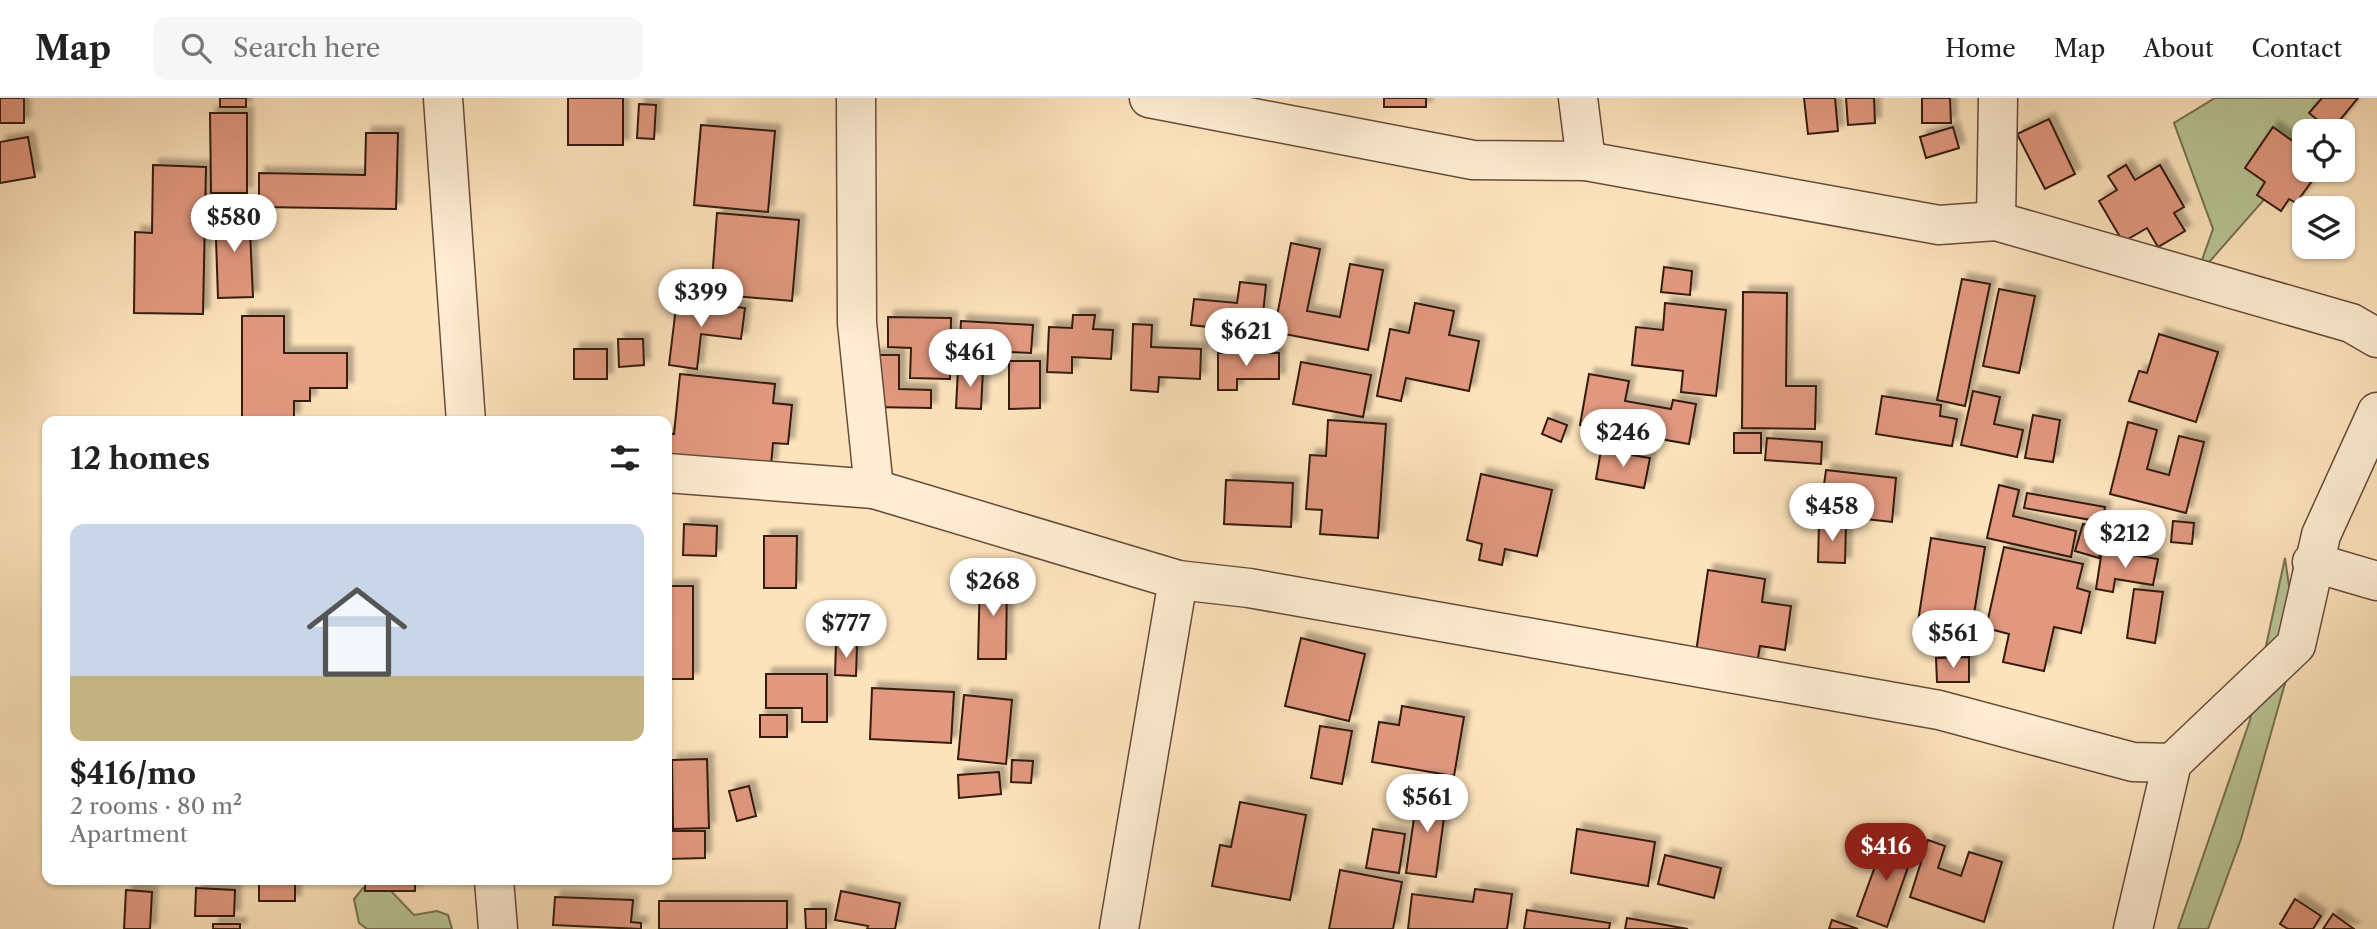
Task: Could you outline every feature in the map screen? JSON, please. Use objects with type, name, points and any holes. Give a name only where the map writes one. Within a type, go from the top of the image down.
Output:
[{"type":"street","points":[[443,98],[466,416]]},
{"type":"street","points":[[856,98],[857,323],[874,489]]},
{"type":"street","points":[[1149,98],[1473,160],[1586,161],[1939,225],[1996,221],[2351,323],[2377,338]]},
{"type":"street","points":[[1578,98],[1586,161]]},
{"type":"street","points":[[1996,221],[1998,98]]},
{"type":"street","points":[[2133,929],[2172,763],[2296,645],[2312,562],[2321,535],[2377,412]]},
{"type":"street","points":[[672,473],[874,489],[1178,580],[1263,590],[1939,710],[2133,762],[2172,763]]},
{"type":"street","points":[[2312,562],[2377,581]]},
{"type":"street","points":[[1119,929],[1178,580]]},
{"type":"street","points":[[494,885],[498,929]]},
{"type":"green space","points":[[2215,98],[2354,98],[2335,119],[2292,119],[2292,168],[2196,277],[2213,229],[2174,123]]},
{"type":"green space","points":[[2285,558],[2297,641],[2241,839],[2208,929],[2178,929],[2250,720]]},
{"type":"green space","points":[[363,888],[390,890],[414,915],[437,911],[448,915],[452,929],[367,929],[359,923],[354,899]]},
{"type":"building","points":[[0,98],[24,98],[24,123],[0,123]]},
{"type":"building","points":[[220,98],[246,98],[246,107],[220,107]]},
{"type":"building","points":[[568,98],[623,98],[623,145],[568,145]]},
{"type":"building","points":[[1384,98],[1426,98],[1426,107],[1384,107]]},
{"type":"building","points":[[1804,98],[1835,98],[1838,131],[1808,134]]},
{"type":"building","points":[[1846,98],[1874,98],[1875,123],[1848,125]]},
{"type":"building","points":[[1922,98],[1950,98],[1951,123],[1922,123]]},
{"type":"building","points":[[2322,98],[2358,98],[2341,119],[2316,119],[2309,113]]},
{"type":"building","points":[[639,104],[656,105],[654,139],[637,138]]},
{"type":"building","points":[[210,113],[247,113],[247,193],[211,193]]},
{"type":"building","points":[[2049,119],[2075,174],[2045,189],[2017,134]]},
{"type":"building","points":[[701,125],[775,131],[768,212],[694,205]]},
{"type":"building","points":[[1953,127],[1959,148],[1926,158],[1920,137]]},
{"type":"building","points":[[2273,127],[2292,141],[2292,182],[2311,182],[2301,196],[2292,196],[2292,201],[2289,199],[2281,211],[2257,195],[2265,182],[2245,168]]},
{"type":"building","points":[[366,133],[398,133],[396,209],[259,207],[259,173],[365,175]]},
{"type":"building","points":[[28,137],[35,177],[0,183],[0,142]]},
{"type":"building","points":[[153,165],[206,167],[203,314],[134,313],[135,232],[152,233]]},
{"type":"building","points":[[2126,165],[2135,180],[2160,165],[2184,207],[2174,213],[2185,231],[2158,247],[2147,228],[2123,242],[2099,201],[2117,190],[2108,176]]},
{"type":"building","points":[[249,209],[253,297],[218,298],[215,210]]},
{"type":"building","points":[[717,213],[799,220],[792,301],[711,294]]},
{"type":"building","points":[[1291,243],[1320,249],[1307,311],[1340,317],[1350,264],[1383,270],[1368,350],[1274,332]]},
{"type":"building","points":[[1664,267],[1692,271],[1690,295],[1661,292]]},
{"type":"building","points":[[1962,279],[1990,284],[1965,406],[1937,400]]},
{"type":"building","points":[[1240,282],[1266,285],[1261,333],[1191,325],[1194,299],[1237,303]]},
{"type":"building","points":[[1999,289],[2035,296],[2019,373],[1983,366]]},
{"type":"building","points":[[1743,292],[1787,293],[1786,386],[1816,386],[1815,429],[1742,428]]},
{"type":"building","points":[[677,299],[745,308],[741,339],[701,334],[697,369],[669,365]]},
{"type":"building","points":[[1415,303],[1454,311],[1449,335],[1479,341],[1469,391],[1406,378],[1401,401],[1377,396],[1390,329],[1409,333]]},
{"type":"building","points":[[1665,303],[1726,310],[1716,396],[1681,392],[1683,371],[1632,365],[1636,327],[1663,330]]},
{"type":"building","points":[[1073,315],[1095,315],[1093,329],[1113,330],[1111,359],[1072,357],[1072,373],[1047,372],[1049,327],[1072,328]]},
{"type":"building","points":[[242,316],[284,316],[284,353],[347,353],[347,388],[310,388],[310,401],[294,401],[294,416],[242,416]]},
{"type":"building","points":[[888,317],[951,318],[950,379],[910,378],[911,348],[888,347]]},
{"type":"building","points":[[961,321],[1033,325],[1031,353],[984,351],[983,370],[958,369]]},
{"type":"building","points":[[1133,324],[1152,325],[1151,347],[1201,349],[1200,379],[1159,377],[1158,392],[1131,390]]},
{"type":"building","points":[[2159,334],[2218,352],[2196,422],[2129,401],[2139,371],[2147,373]]},
{"type":"building","points":[[618,339],[643,339],[644,365],[619,367]]},
{"type":"building","points":[[574,349],[607,349],[607,379],[574,379]]},
{"type":"building","points":[[1218,353],[1279,353],[1279,379],[1237,379],[1237,390],[1218,390]]},
{"type":"building","points":[[872,355],[899,355],[899,389],[931,390],[931,408],[871,407]]},
{"type":"building","points":[[1009,361],[1040,361],[1040,408],[1009,409]]},
{"type":"building","points":[[1301,362],[1371,375],[1363,417],[1293,404]]},
{"type":"building","points":[[958,369],[983,370],[981,409],[956,408]]},
{"type":"building","points":[[680,374],[775,384],[773,403],[792,405],[788,444],[773,443],[771,465],[672,468]]},
{"type":"building","points":[[1589,374],[1629,381],[1625,401],[1671,409],[1673,400],[1696,404],[1689,444],[1580,425]]},
{"type":"building","points":[[1973,391],[2000,397],[1994,424],[2023,430],[2017,457],[1961,445]]},
{"type":"building","points":[[1882,396],[1941,405],[1940,416],[1957,419],[1952,446],[1876,434]]},
{"type":"building","points":[[2033,415],[2060,420],[2053,462],[2025,458]]},
{"type":"building","points":[[1548,418],[1567,425],[1561,442],[1542,434]]},
{"type":"building","points":[[1328,420],[1386,424],[1378,538],[1320,534],[1322,510],[1306,509],[1310,455],[1326,456]]},
{"type":"building","points":[[2128,422],[2157,430],[2147,469],[2169,475],[2179,436],[2204,442],[2186,513],[2110,494]]},
{"type":"building","points":[[1734,433],[1761,433],[1761,453],[1734,453]]},
{"type":"building","points":[[1767,438],[1822,442],[1821,464],[1765,460]]},
{"type":"building","points":[[1601,450],[1650,458],[1644,488],[1596,479]]},
{"type":"building","points":[[1826,470],[1896,478],[1892,522],[1820,514]]},
{"type":"building","points":[[1481,474],[1552,490],[1537,556],[1505,549],[1502,565],[1479,560],[1482,544],[1467,540]]},
{"type":"building","points":[[1226,480],[1293,483],[1291,527],[1224,524]]},
{"type":"building","points":[[1999,485],[2019,490],[2013,516],[2076,531],[2071,557],[1987,538]]},
{"type":"building","points":[[2027,493],[2105,507],[2102,522],[2024,508]]},
{"type":"building","points":[[2173,521],[2194,523],[2192,544],[2171,542]]},
{"type":"building","points":[[1819,523],[1846,524],[1845,563],[1818,562]]},
{"type":"building","points":[[684,524],[717,526],[716,556],[683,555]]},
{"type":"building","points":[[2083,524],[2106,530],[2099,558],[2075,551]]},
{"type":"building","points":[[764,536],[797,536],[796,588],[764,588]]},
{"type":"building","points":[[1931,538],[1985,547],[1968,650],[1915,641]]},
{"type":"building","points":[[2004,547],[2083,564],[2077,588],[2090,592],[2081,633],[2054,627],[2044,671],[2003,662],[2009,634],[1986,628]]},
{"type":"building","points":[[2102,550],[2158,559],[2153,585],[2115,579],[2113,592],[2096,589]]},
{"type":"building","points":[[1708,570],[1765,579],[1762,602],[1791,606],[1785,650],[1760,646],[1755,675],[1694,666]]},
{"type":"building","points":[[980,576],[1007,576],[1006,659],[978,659]]},
{"type":"building","points":[[672,586],[693,586],[693,679],[672,679]]},
{"type":"building","points":[[2134,589],[2163,592],[2155,643],[2127,638]]},
{"type":"building","points":[[1301,638],[1365,654],[1349,721],[1285,706]]},
{"type":"building","points":[[836,644],[857,644],[856,676],[835,675]]},
{"type":"building","points":[[1969,657],[1969,682],[1937,682],[1936,658]]},
{"type":"building","points":[[766,674],[827,674],[827,722],[802,722],[802,708],[766,708]]},
{"type":"building","points":[[872,688],[954,692],[951,743],[870,739]]},
{"type":"building","points":[[964,695],[1012,700],[1006,764],[958,759]]},
{"type":"building","points":[[1402,706],[1464,717],[1454,776],[1372,762],[1379,722],[1399,725]]},
{"type":"building","points":[[760,715],[787,715],[787,737],[760,737]]},
{"type":"building","points":[[1320,726],[1352,731],[1342,784],[1311,778]]},
{"type":"building","points":[[707,759],[709,828],[673,829],[672,760]]},
{"type":"building","points":[[1012,760],[1033,761],[1031,783],[1011,782]]},
{"type":"building","points":[[999,772],[1001,794],[959,798],[958,775]]},
{"type":"building","points":[[749,786],[756,816],[737,821],[729,791]]},
{"type":"building","points":[[1418,791],[1447,795],[1436,877],[1406,873]]},
{"type":"building","points":[[1240,802],[1306,815],[1290,900],[1212,886],[1220,845],[1231,847]]},
{"type":"building","points":[[1373,829],[1405,834],[1399,873],[1366,868]]},
{"type":"building","points":[[1577,829],[1655,842],[1648,886],[1571,873]]},
{"type":"building","points":[[672,831],[705,831],[705,858],[672,859]]},
{"type":"building","points":[[1885,839],[1914,850],[1887,927],[1857,916]]},
{"type":"building","points":[[1928,840],[1945,846],[1938,868],[1961,876],[1969,852],[2002,862],[1984,922],[1910,897]]},
{"type":"building","points":[[1665,855],[1721,868],[1714,898],[1658,884]]},
{"type":"building","points":[[1340,870],[1402,882],[1393,929],[1329,929]]},
{"type":"building","points":[[259,885],[295,885],[295,901],[259,901]]},
{"type":"building","points":[[365,885],[415,885],[415,891],[365,891]]},
{"type":"building","points":[[196,888],[235,890],[234,916],[195,916]]},
{"type":"building","points":[[1475,889],[1512,894],[1507,929],[1408,929],[1412,894],[1473,902]]},
{"type":"building","points":[[126,890],[152,892],[150,929],[124,929]]},
{"type":"building","points":[[841,891],[900,903],[895,929],[867,929],[868,926],[835,920]]},
{"type":"building","points":[[555,897],[633,900],[631,922],[641,923],[641,929],[553,925]]},
{"type":"building","points":[[2295,899],[2321,916],[2313,929],[2288,929],[2280,924]]},
{"type":"building","points":[[659,901],[787,901],[787,929],[659,929]]},
{"type":"building","points":[[805,909],[826,909],[826,929],[806,929]]},
{"type":"building","points":[[1527,910],[1610,923],[1609,929],[1524,929]]},
{"type":"building","points":[[2333,914],[2354,929],[2323,929]]},
{"type":"building","points":[[1627,918],[1688,929],[1625,929]]},
{"type":"building","points":[[1832,920],[1858,929],[1829,929]]},
{"type":"building","points":[[213,924],[240,924],[240,929],[213,929]]}]
